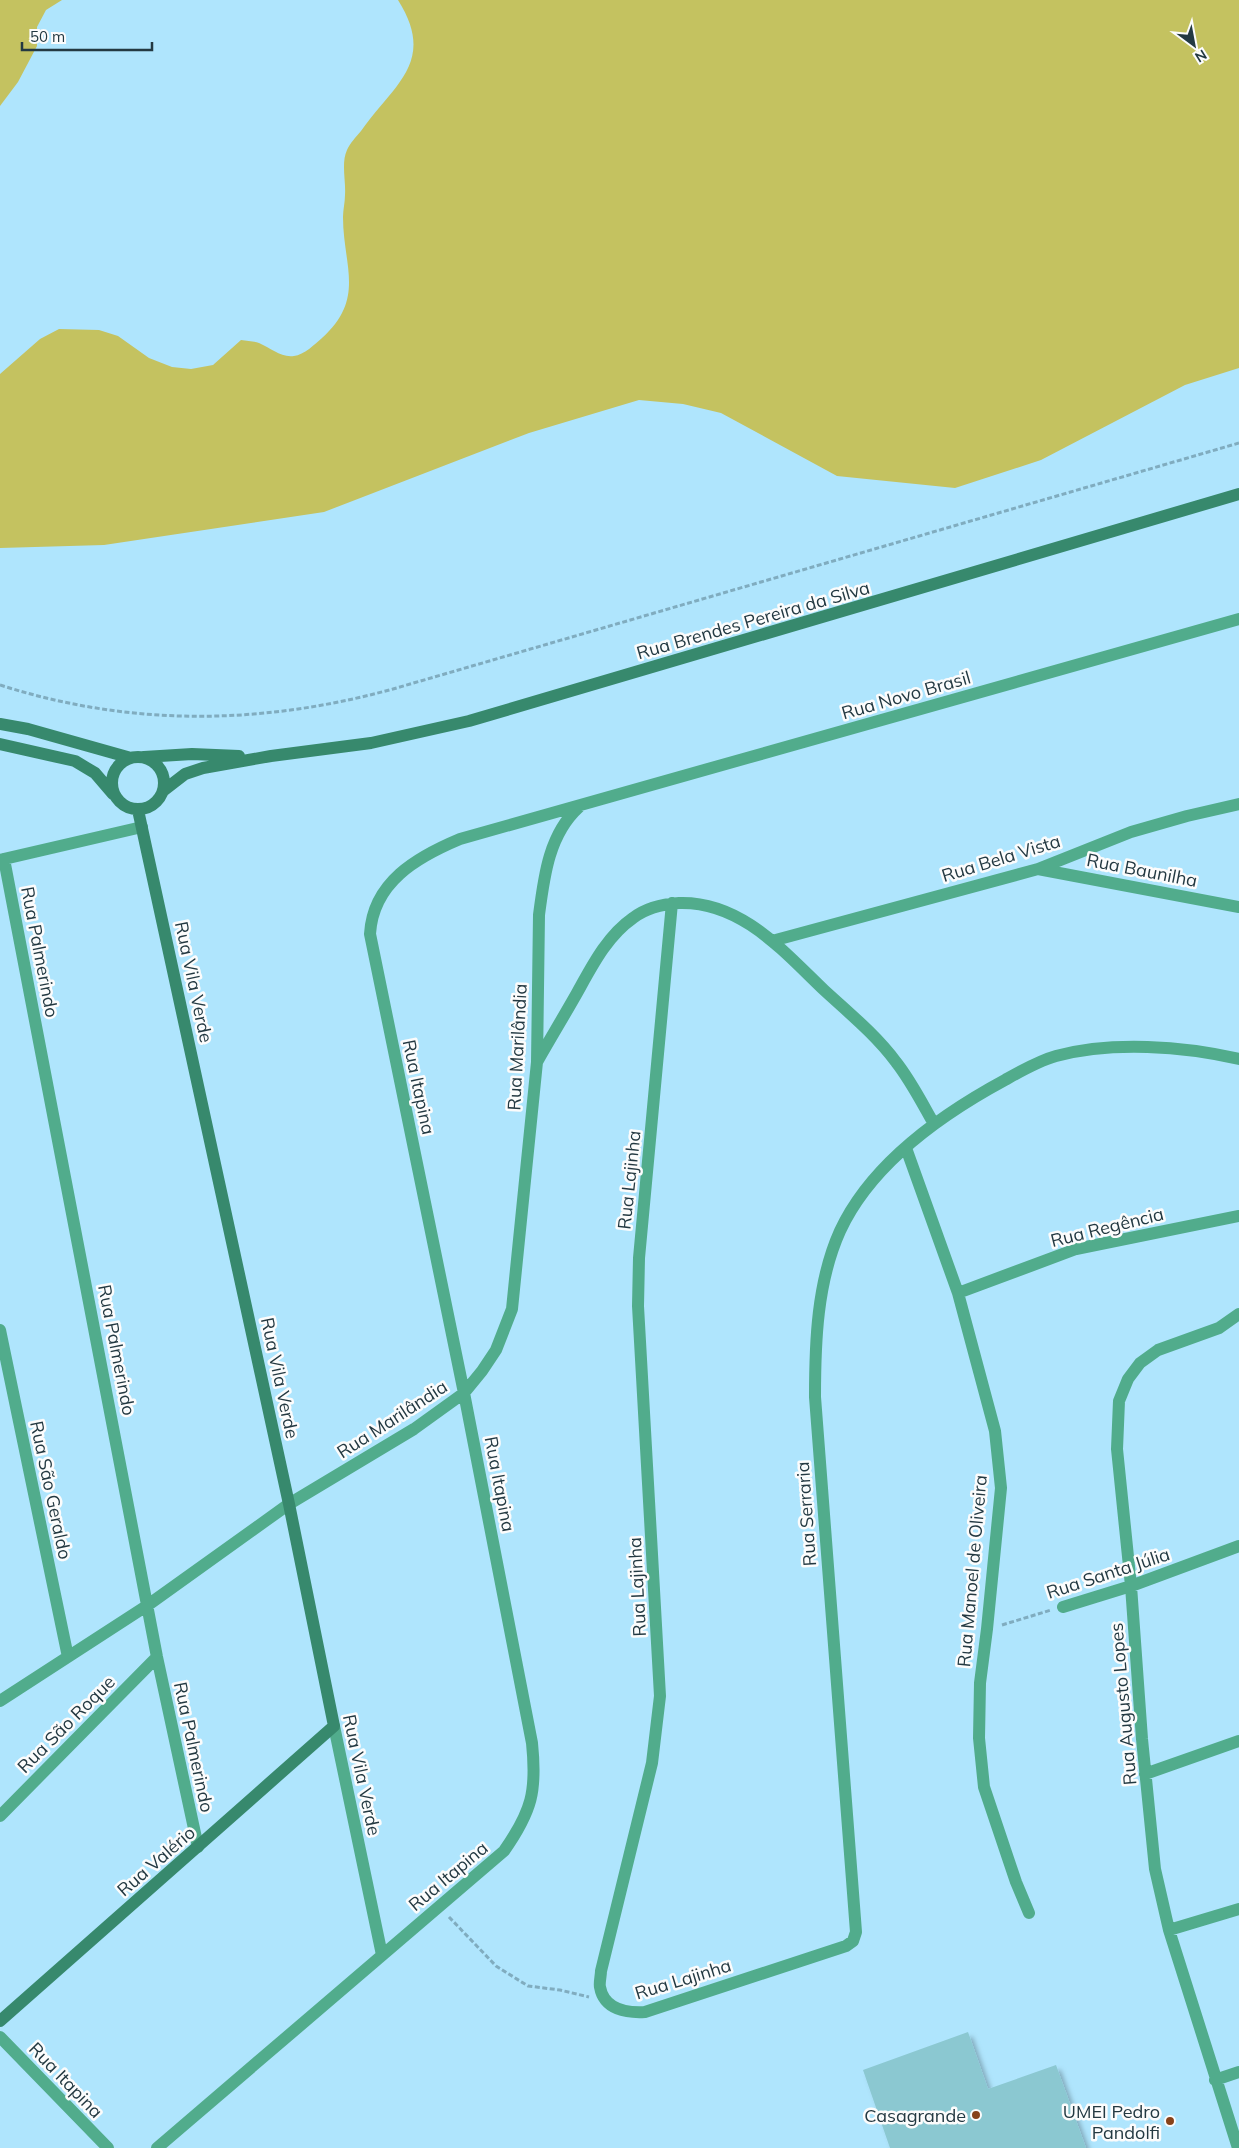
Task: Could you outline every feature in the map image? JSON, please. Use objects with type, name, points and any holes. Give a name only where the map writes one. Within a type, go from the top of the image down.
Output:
[{"type":"main road","name":"Rua Brendes Pereira da Silva","points":[[163,791],[194,770],[271,756],[371,743],[469,721],[1239,494]]},
{"type":"main road","name":"Rua Brendes Pereira da Silva","points":[[0,724],[28,729],[137,757],[192,754],[271,756]]},
{"type":"main road","points":[[0,744],[75,761],[95,773],[120,803],[128,808],[138,810],[149,807],[158,800],[163,791],[164,780],[160,770],[153,762],[137,757],[121,763],[114,772],[111,784],[114,795]]},
{"type":"main road","name":"Rua Vila Verde","points":[[138,810],[289,1504],[334,1726]]},
{"type":"main road","name":"Rua Valério","points":[[0,2021],[334,1726]]},
{"type":"street","name":"Rua Novo Brasil","points":[[583,803],[1239,619]]},
{"type":"street","name":"Rua Marilândia","points":[[0,1701],[148,1605],[289,1504],[414,1429],[464,1393],[496,1350],[512,1309],[537,1062],[539,915],[543,885],[550,853],[559,832],[567,818],[583,803]]},
{"type":"street","name":"Rua Itapina","points":[[157,2148],[504,1851],[518,1831],[528,1811],[533,1791],[532,1743],[464,1393],[370,934],[371,916],[382,895],[396,877],[412,862],[460,839],[583,803]]},
{"type":"street","name":"Rua Bela Vista","points":[[772,941],[1038,868],[1131,832],[1239,804]]},
{"type":"street","points":[[2,860],[142,827]]},
{"type":"street","name":"Rua Palmerindo","points":[[2,860],[157,1657],[198,1847]]},
{"type":"street","name":"Rua Baunilha","points":[[1038,868],[1239,907]]},
{"type":"street","points":[[537,1062],[600,952],[616,933],[633,918],[652,908],[672,903],[694,903],[714,906],[730,912],[772,941],[880,1042],[908,1079],[934,1124]]},
{"type":"street","name":"Rua Lajinha","points":[[672,903],[639,1268],[638,1306],[660,1696],[652,1763],[601,1971],[600,1988],[607,2001],[617,2009],[630,2013],[645,2012],[846,1946],[853,1940]]},
{"type":"street","name":"Rua Serraria","points":[[853,1940],[856,1932],[815,1397],[815,1355],[828,1264],[841,1230],[860,1197],[881,1172],[906,1148],[934,1124],[986,1090],[1029,1067],[1056,1056],[1098,1050],[1163,1048],[1191,1050],[1239,1060]]},
{"type":"street","name":"Rua Manoel de Oliveira","points":[[906,1148],[958,1293],[995,1431],[1001,1488],[988,1629],[978,1711],[984,1787],[1016,1882],[1029,1913]]},
{"type":"street","name":"Rua Regência","points":[[958,1293],[1076,1249],[1239,1216]]},
{"type":"street","name":"Rua Augusto Lopes","points":[[1238,2148],[1169,1930],[1155,1869],[1145,1774],[1131,1586],[1117,1449],[1119,1401],[1128,1379],[1140,1363],[1158,1350],[1219,1328],[1239,1314]]},
{"type":"street","name":"Rua São Geraldo","points":[[0,1330],[68,1657]]},
{"type":"street","name":"Rua Santa Júlia","points":[[1063,1606],[1131,1586],[1239,1546]]},
{"type":"street","name":"Rua São Roque","points":[[0,1816],[157,1657]]},
{"type":"street","name":"Rua Vila Verde","points":[[334,1726],[382,1955]]},
{"type":"street","points":[[1145,1774],[1239,1741]]},
{"type":"street","points":[[1169,1930],[1239,1909]]},
{"type":"street","name":"Rua Itapina","points":[[0,2037],[108,2148]]},
{"type":"street","points":[[1215,2080],[1239,2072]]},
{"type":"path","points":[[0,685],[79,705],[113,711],[181,717],[249,716],[322,707],[393,690],[1239,444]]},
{"type":"path","name":"Rua Santa Júlia","points":[[988,1629],[1063,1606]]},
{"type":"path","points":[[439,1906],[496,1966],[528,1986],[560,1990],[607,2001]]},
{"type":"shaded area","points":[[0,0],[62,0],[46,10],[37,27],[37,46],[18,82],[0,106]]},
{"type":"shaded area","points":[[398,0],[1239,0],[1239,368],[1185,385],[1041,460],[955,488],[837,476],[721,413],[683,404],[639,400],[529,433],[324,512],[104,545],[0,548],[0,374],[40,339],[59,329],[99,330],[118,336],[149,358],[172,367],[191,369],[213,365],[241,340],[259,343],[285,356],[298,355],[313,346],[336,323],[344,309],[349,281],[343,217],[345,155],[351,142],[397,85],[406,71],[412,56],[413,40],[409,22]]},
{"type":"building","name":"Casagrande","points":[[968,2032],[988,2089],[1056,2065],[1086,2148],[890,2148],[863,2070]]},
{"type":"place","name":"Casagrande","points":[[976,2115]]},
{"type":"place","name":"UMEI Pedro Pandolfi","points":[[1170,2121]]}]
